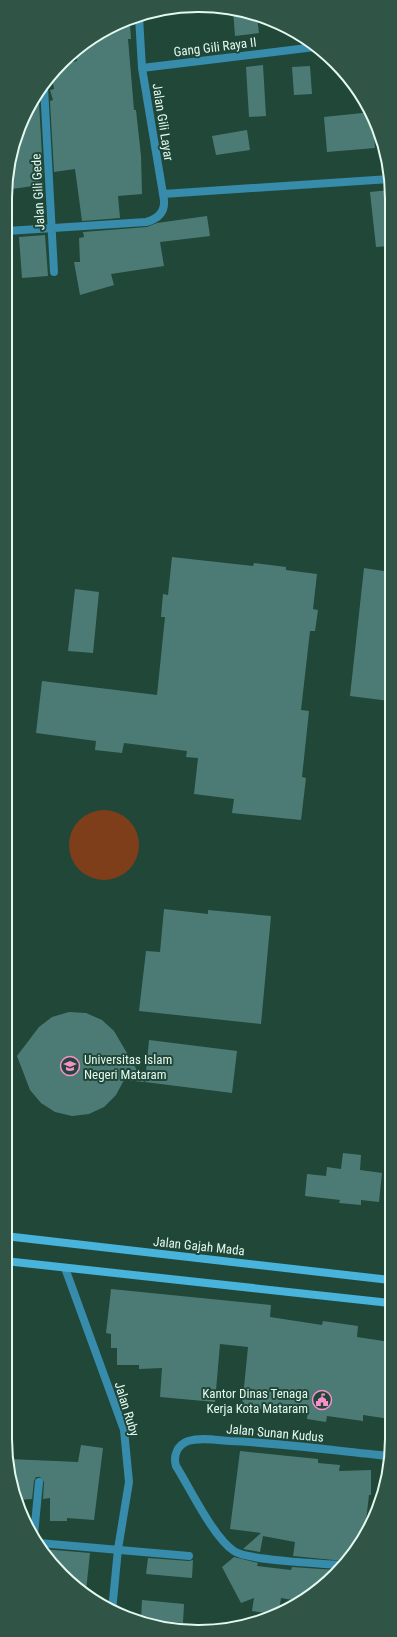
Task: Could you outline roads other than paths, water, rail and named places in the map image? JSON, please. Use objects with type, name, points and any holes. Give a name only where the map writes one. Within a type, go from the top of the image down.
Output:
[{"type":"main road","name":"Jalan Gajah Mada","points":[[12,1237],[385,1279]]},
{"type":"main road","points":[[12,1262],[385,1302]]},
{"type":"street","name":"Jalan Gili Layar","points":[[51,228],[146,222],[156,219],[161,213],[164,203],[163,194],[142,68],[138,22]]},
{"type":"street","name":"Gang Gili Raya II","points":[[142,68],[308,48]]},
{"type":"street","name":"Jalan Gili Gede","points":[[44,93],[54,272]]},
{"type":"street","points":[[163,194],[384,179]]},
{"type":"street","points":[[12,230],[51,228]]},
{"type":"street","name":"Jalan Ruby","points":[[65,1268],[124,1430],[128,1482],[118,1549],[113,1604]]},
{"type":"street","name":"Jalan Sunan Kudus","points":[[335,1565],[271,1559],[234,1552],[217,1532],[176,1466],[175,1456],[179,1447],[187,1441],[198,1439],[243,1441],[384,1455]]},
{"type":"street","points":[[35,1528],[39,1482]]},
{"type":"street","points":[[44,1543],[189,1556]]},
{"type":"place","name":"Universitas Islam Negeri Mataram","points":[[70,1066]]},
{"type":"place","name":"Kantor Dinas Tenaga Kerja Kota Mataram","points":[[322,1400]]}]
